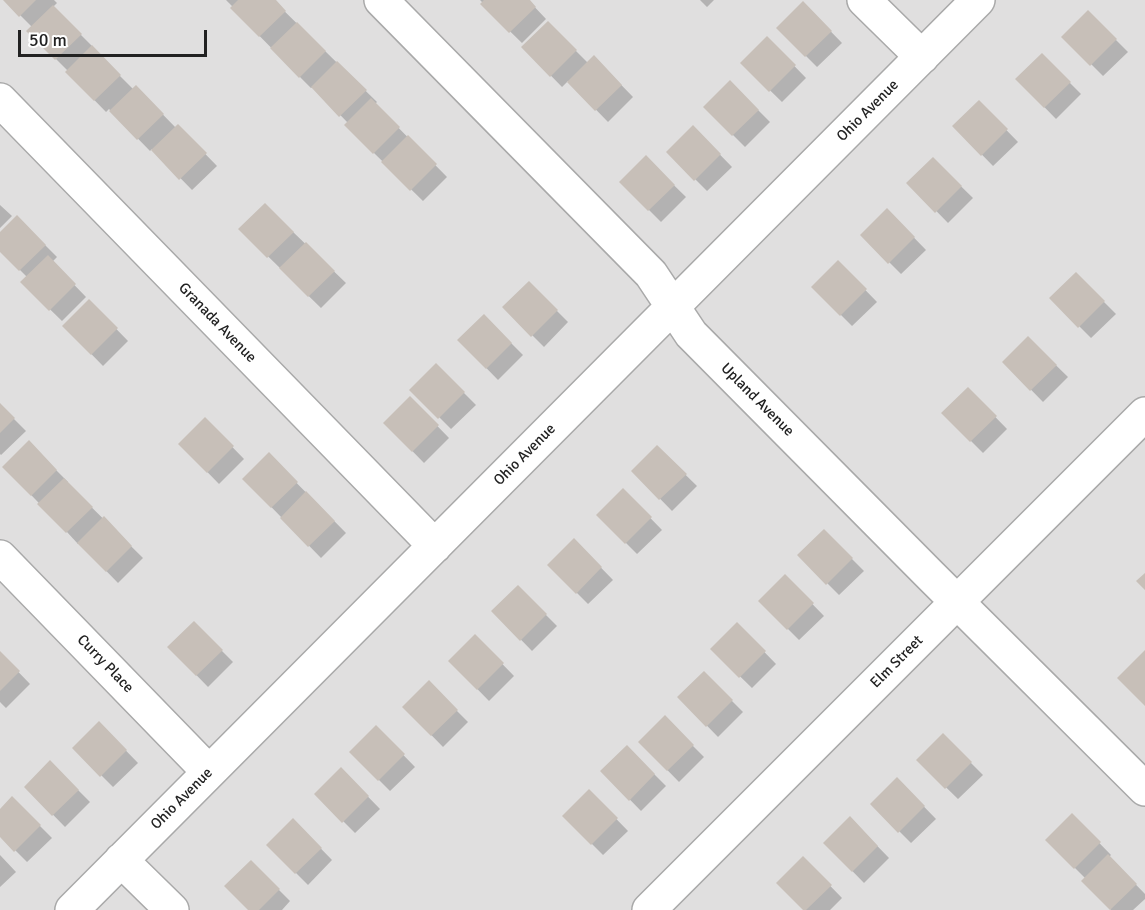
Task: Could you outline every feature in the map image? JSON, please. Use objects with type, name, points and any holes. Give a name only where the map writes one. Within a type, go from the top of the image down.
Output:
[{"type":"street","name":"Upland Avenue","points":[[381,0],[651,274],[691,334],[1145,789]]},
{"type":"street","points":[[864,0],[922,57]]},
{"type":"street","name":"Ohio Avenue","points":[[72,910],[978,0]]},
{"type":"street","name":"Granada Avenue","points":[[0,100],[435,546]]},
{"type":"street","name":"Elm Street","points":[[662,906],[957,602],[1145,414]]},
{"type":"street","name":"Curry Place","points":[[0,557],[209,772]]},
{"type":"street","points":[[121,860],[172,910]]},
{"type":"shaded area","points":[[0,0],[1145,0],[1145,910],[0,910]]},
{"type":"building","points":[[3,0],[36,0],[19,17]]},
{"type":"building","points":[[238,0],[276,0],[286,11],[259,37],[230,8]]},
{"type":"building","points":[[484,0],[530,0],[536,7],[509,33],[480,4]]},
{"type":"building","points":[[803,1],[832,31],[805,57],[776,28]]},
{"type":"building","points":[[53,5],[82,34],[55,60],[26,31]]},
{"type":"building","points":[[1088,10],[1117,39],[1090,66],[1061,37]]},
{"type":"building","points":[[548,21],[577,50],[550,77],[521,47]]},
{"type":"building","points":[[297,22],[326,51],[299,78],[270,48]]},
{"type":"building","points":[[767,36],[796,65],[769,92],[740,63]]},
{"type":"building","points":[[92,45],[121,75],[94,101],[65,72]]},
{"type":"building","points":[[1042,53],[1071,82],[1044,108],[1015,79]]},
{"type":"building","points":[[594,55],[622,85],[595,111],[567,82]]},
{"type":"building","points":[[337,61],[367,90],[339,117],[311,87]]},
{"type":"building","points":[[730,80],[759,110],[732,136],[703,107]]},
{"type":"building","points":[[136,85],[164,114],[137,140],[109,111]]},
{"type":"building","points":[[371,98],[400,127],[373,154],[344,125]]},
{"type":"building","points":[[979,100],[1008,129],[981,156],[952,126]]},
{"type":"building","points":[[178,124],[207,153],[179,180],[151,150]]},
{"type":"building","points":[[693,125],[721,154],[694,181],[666,152]]},
{"type":"building","points":[[408,135],[437,164],[410,191],[381,162]]},
{"type":"building","points":[[646,155],[675,185],[648,211],[619,182]]},
{"type":"building","points":[[933,157],[962,186],[935,213],[906,183]]},
{"type":"building","points":[[265,203],[294,232],[267,258],[238,229]]},
{"type":"building","points":[[887,208],[915,237],[888,264],[860,235]]},
{"type":"building","points":[[17,215],[46,245],[19,271],[0,252],[0,232]]},
{"type":"building","points":[[306,242],[335,271],[308,297],[279,268]]},
{"type":"building","points":[[48,255],[76,284],[49,311],[20,282]]},
{"type":"building","points":[[838,260],[867,289],[840,316],[811,287]]},
{"type":"building","points":[[1076,272],[1105,301],[1078,328],[1049,298]]},
{"type":"building","points":[[529,281],[558,310],[531,337],[502,307]]},
{"type":"building","points":[[89,299],[118,328],[91,355],[62,326]]},
{"type":"building","points":[[484,314],[512,343],[486,369],[457,340]]},
{"type":"building","points":[[1028,336],[1057,365],[1030,391],[1002,362]]},
{"type":"building","points":[[436,363],[465,392],[438,419],[409,390]]},
{"type":"building","points":[[968,387],[997,416],[970,442],[941,413]]},
{"type":"building","points":[[410,396],[439,425],[412,452],[383,423]]},
{"type":"building","points":[[0,403],[15,418],[0,433]]},
{"type":"building","points":[[205,417],[234,446],[207,473],[178,444]]},
{"type":"building","points":[[29,440],[57,470],[31,496],[2,467]]},
{"type":"building","points":[[657,445],[687,474],[659,500],[631,471]]},
{"type":"building","points":[[269,452],[298,482],[271,508],[242,479]]},
{"type":"building","points":[[64,478],[93,507],[66,533],[37,504]]},
{"type":"building","points":[[623,488],[652,517],[625,544],[596,515]]},
{"type":"building","points":[[306,491],[335,521],[308,547],[280,518]]},
{"type":"building","points":[[104,516],[132,546],[106,572],[77,543]]},
{"type":"building","points":[[824,529],[853,558],[826,585],[797,555]]},
{"type":"building","points":[[574,538],[602,567],[576,594],[547,565]]},
{"type":"building","points":[[1145,573],[1145,590],[1136,581]]},
{"type":"building","points":[[785,574],[814,603],[787,630],[758,601]]},
{"type":"building","points":[[518,585],[547,614],[520,641],[491,611]]},
{"type":"building","points":[[194,621],[223,650],[196,676],[167,647]]},
{"type":"building","points":[[737,622],[766,651],[739,678],[710,649]]},
{"type":"building","points":[[475,634],[504,663],[477,690],[448,661]]},
{"type":"building","points":[[1145,650],[1145,706],[1117,678]]},
{"type":"building","points":[[0,651],[20,671],[0,691]]},
{"type":"building","points":[[704,671],[733,700],[706,727],[677,697]]},
{"type":"building","points":[[429,680],[458,710],[431,736],[402,707]]},
{"type":"building","points":[[665,715],[694,745],[667,771],[638,742]]},
{"type":"building","points":[[99,721],[127,750],[100,777],[72,748]]},
{"type":"building","points":[[376,725],[405,754],[378,781],[349,752]]},
{"type":"building","points":[[943,733],[972,762],[945,789],[916,760]]},
{"type":"building","points":[[627,745],[655,774],[629,801],[600,771]]},
{"type":"building","points":[[50,760],[79,790],[52,816],[24,787]]},
{"type":"building","points":[[341,767],[369,796],[342,823],[314,794]]},
{"type":"building","points":[[897,777],[925,806],[898,833],[870,804]]},
{"type":"building","points":[[589,789],[618,818],[591,845],[562,816]]},
{"type":"building","points":[[12,796],[41,825],[14,852],[0,837],[0,809]]},
{"type":"building","points":[[1072,813],[1101,842],[1074,869],[1045,840]]},
{"type":"building","points":[[850,816],[878,846],[852,872],[823,843]]},
{"type":"building","points":[[293,818],[322,848],[295,874],[266,845]]},
{"type":"building","points":[[1108,854],[1137,884],[1110,910],[1081,881]]},
{"type":"building","points":[[803,856],[832,885],[806,910],[803,910],[776,883]]},
{"type":"building","points":[[251,860],[280,889],[259,910],[248,910],[224,886]]}]
